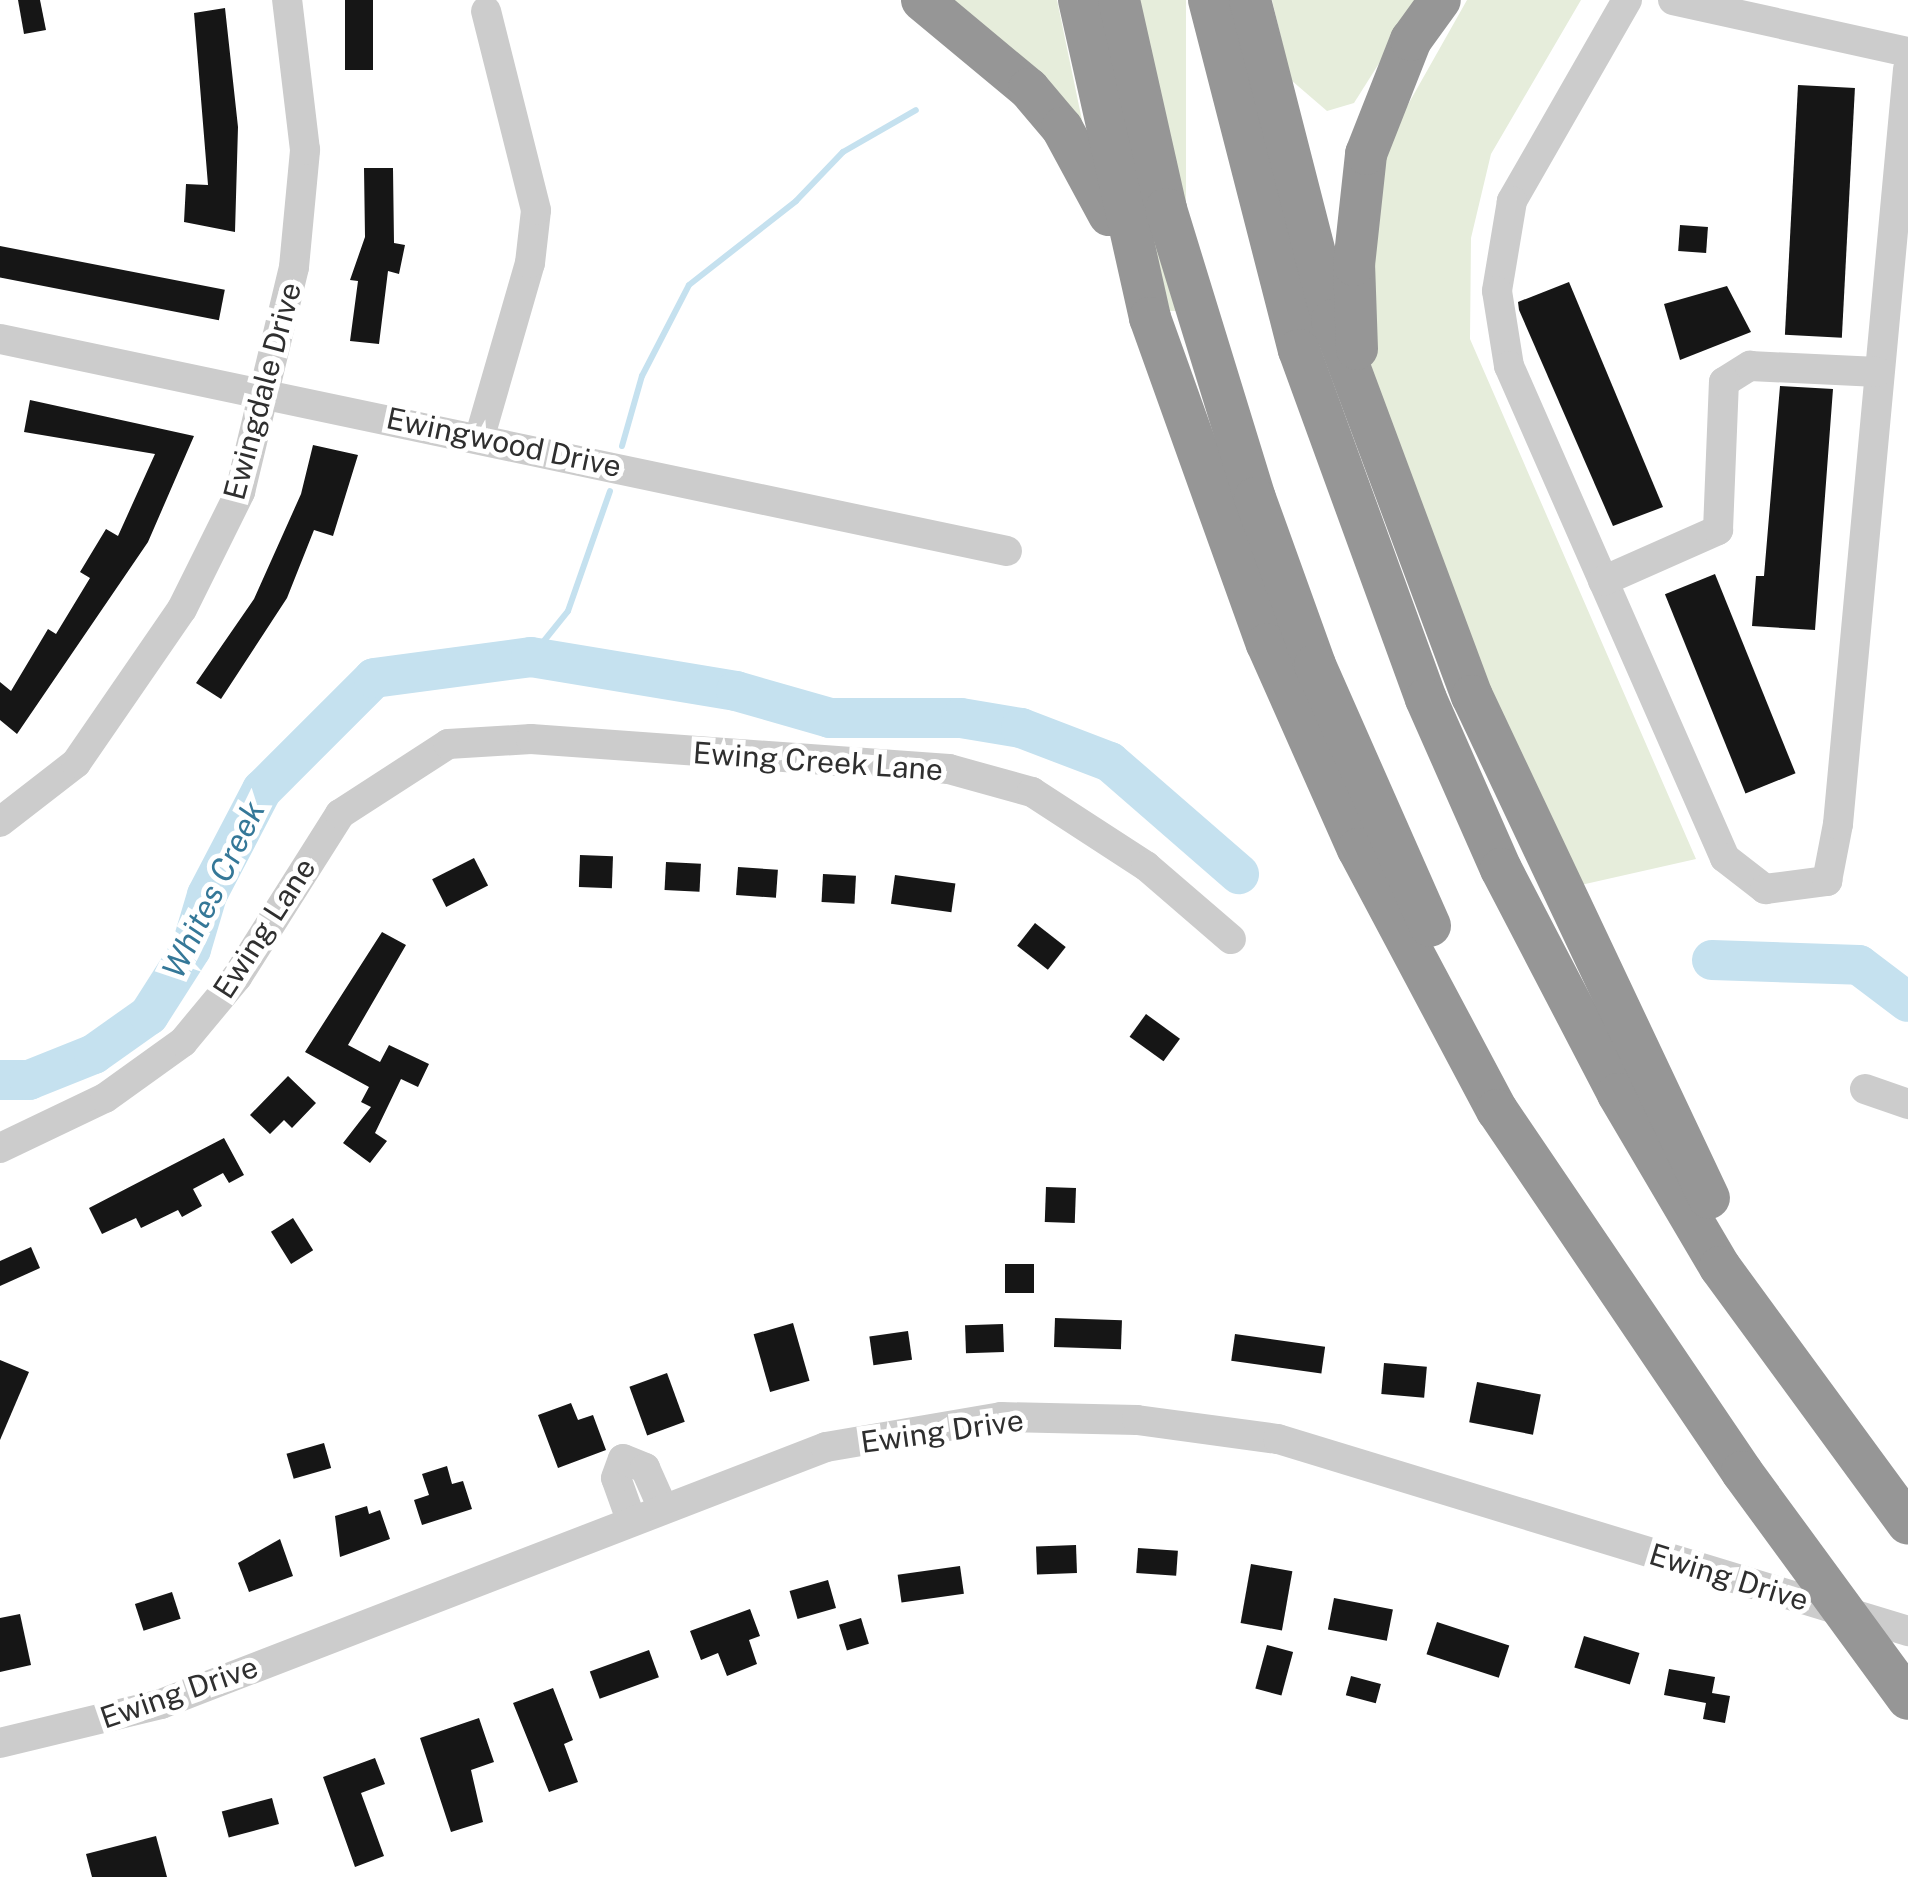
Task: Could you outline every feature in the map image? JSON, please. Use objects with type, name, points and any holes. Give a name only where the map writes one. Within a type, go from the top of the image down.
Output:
[{"type":"highway","points":[[922,0],[995,54],[1062,128],[1100,192],[1268,644],[1358,849],[1497,1110],[1626,1294],[1742,1472],[1908,1700]]},
{"type":"highway","points":[[1079,0],[1150,318]]},
{"type":"highway","points":[[1119,0],[1207,349],[1316,665],[1416,897],[1626,1294]]},
{"type":"highway","points":[[1209,0],[1299,350],[1426,699],[1500,869],[1618,1094],[1720,1266],[1908,1524]]},
{"type":"highway","points":[[1250,0],[1359,400],[1472,696],[1582,938],[1816,1402]]},
{"type":"highway","points":[[1359,400],[1354,265],[1366,154],[1410,40],[1440,0]]},
{"type":"street","name":"Ewingdale Drive","points":[[0,822],[76,764],[182,609],[240,492],[267,394],[294,267],[305,150],[287,0]]},
{"type":"street","points":[[1627,0],[1512,201],[1497,291],[1509,366],[1725,858],[1765,889],[1827,880],[1908,69]]},
{"type":"street","points":[[1673,0],[1879,40],[1908,52]]},
{"type":"street","points":[[480,436],[530,263],[536,210],[486,11]]},
{"type":"street","name":"Ewingwood Drive","points":[[0,339],[480,436],[1007,551]]},
{"type":"street","points":[[1603,581],[1718,530],[1724,382],[1750,366],[1878,372]]},
{"type":"street","name":"Ewing Creek Lane","points":[[418,759],[448,744],[530,740],[949,769],[1032,792],[1146,866],[1231,938]]},
{"type":"street","name":"Ewing Lane","points":[[0,1148],[105,1098],[184,1042],[238,977],[340,814],[418,759]]},
{"type":"street","points":[[1865,1089],[1908,1104]]},
{"type":"street","name":"Ewing Drive","points":[[0,1743],[161,1704],[661,1504],[826,1447],[1001,1417],[1137,1420],[1278,1438],[1908,1631]]},
{"type":"street","points":[[630,1517],[616,1478],[623,1459],[645,1468],[661,1504]]},
{"type":"green space","points":[[945,0],[1057,0],[1083,125]]},
{"type":"green space","points":[[1135,0],[1186,0],[1186,311],[1135,311]]},
{"type":"green space","points":[[1272,0],[1419,0],[1354,103],[1327,111],[1291,80]]},
{"type":"green space","points":[[1467,0],[1581,0],[1491,154],[1471,238],[1470,339],[1696,859],[1572,887],[1511,757],[1375,396],[1365,318],[1388,140]]},
{"type":"building","points":[[18,0],[40,0],[46,30],[24,34]]},
{"type":"building","points":[[345,0],[373,0],[373,70],[345,70]]},
{"type":"building","points":[[225,8],[238,127],[235,232],[184,222],[186,184],[208,185],[194,13]]},
{"type":"building","points":[[1798,85],[1855,88],[1842,338],[1785,335]]},
{"type":"building","points":[[364,168],[393,168],[394,243],[405,245],[399,274],[388,271],[379,344],[350,341],[358,281],[350,280],[365,237]]},
{"type":"building","points":[[1680,225],[1708,227],[1706,253],[1678,251]]},
{"type":"building","points":[[0,246],[225,290],[219,320],[0,278]]},
{"type":"building","points":[[1569,282],[1663,507],[1613,526],[1519,310],[1518,302]]},
{"type":"building","points":[[1727,286],[1751,332],[1680,360],[1664,304]]},
{"type":"building","points":[[1780,386],[1833,389],[1815,630],[1752,626],[1756,576],[1764,576]]},
{"type":"building","points":[[30,400],[194,436],[148,542],[17,734],[0,720],[0,682],[11,691],[48,629],[56,634],[90,578],[80,572],[106,529],[118,536],[155,454],[24,432]]},
{"type":"building","points":[[313,445],[358,455],[333,536],[314,530],[287,598],[221,699],[196,683],[254,599],[301,494]]},
{"type":"building","points":[[1715,574],[1796,773],[1745,794],[1665,594]]},
{"type":"building","points":[[580,855],[613,856],[612,888],[579,887]]},
{"type":"building","points":[[474,858],[488,886],[446,907],[432,879]]},
{"type":"building","points":[[666,862],[701,864],[699,892],[665,890]]},
{"type":"building","points":[[738,867],[778,870],[776,898],[736,895]]},
{"type":"building","points":[[823,874],[856,876],[854,904],[822,902]]},
{"type":"building","points":[[895,875],[955,883],[951,912],[891,904]]},
{"type":"building","points":[[1035,923],[1066,947],[1048,970],[1017,946]]},
{"type":"building","points":[[382,932],[406,945],[348,1045],[380,1062],[389,1045],[429,1064],[418,1087],[401,1079],[375,1133],[387,1141],[370,1163],[343,1143],[371,1107],[361,1102],[369,1087],[305,1052]]},
{"type":"building","points":[[1146,1014],[1180,1039],[1164,1061],[1130,1037]]},
{"type":"building","points":[[288,1076],[316,1103],[292,1128],[284,1120],[270,1134],[250,1115]]},
{"type":"building","points":[[224,1138],[244,1175],[229,1183],[223,1173],[193,1189],[202,1206],[182,1217],[178,1210],[141,1228],[136,1218],[102,1234],[89,1208]]},
{"type":"building","points":[[1046,1187],[1076,1188],[1075,1223],[1045,1222]]},
{"type":"building","points":[[293,1218],[313,1250],[291,1264],[271,1232]]},
{"type":"building","points":[[31,1247],[40,1268],[0,1286],[0,1261]]},
{"type":"building","points":[[1005,1264],[1034,1264],[1034,1293],[1005,1293]]},
{"type":"building","points":[[1055,1318],[1122,1320],[1121,1349],[1054,1347]]},
{"type":"building","points":[[793,1323],[810,1381],[770,1392],[754,1334]]},
{"type":"building","points":[[1003,1324],[1004,1352],[966,1353],[965,1325]]},
{"type":"building","points":[[908,1331],[912,1360],[873,1365],[869,1336]]},
{"type":"building","points":[[1235,1334],[1325,1347],[1321,1373],[1231,1361]]},
{"type":"building","points":[[0,1360],[29,1372],[0,1440]]},
{"type":"building","points":[[1384,1363],[1427,1367],[1424,1398],[1381,1394]]},
{"type":"building","points":[[667,1373],[685,1422],[647,1436],[629,1387]]},
{"type":"building","points":[[1477,1382],[1541,1394],[1533,1435],[1469,1422]]},
{"type":"building","points":[[571,1403],[578,1420],[593,1415],[606,1450],[558,1468],[538,1415]]},
{"type":"building","points":[[324,1443],[331,1468],[294,1479],[287,1454]]},
{"type":"building","points":[[447,1466],[452,1484],[463,1481],[472,1509],[422,1525],[414,1500],[429,1495],[422,1474]]},
{"type":"building","points":[[367,1506],[369,1514],[380,1510],[390,1539],[340,1557],[335,1516]]},
{"type":"building","points":[[280,1539],[293,1576],[249,1592],[238,1563]]},
{"type":"building","points":[[1076,1545],[1077,1573],[1037,1574],[1036,1546]]},
{"type":"building","points":[[1138,1548],[1178,1551],[1176,1576],[1136,1573]]},
{"type":"building","points":[[1251,1564],[1292,1571],[1282,1630],[1241,1623]]},
{"type":"building","points":[[960,1566],[964,1594],[902,1602],[898,1575]]},
{"type":"building","points":[[828,1580],[836,1608],[798,1619],[790,1591]]},
{"type":"building","points":[[172,1592],[181,1619],[144,1631],[135,1604]]},
{"type":"building","points":[[1334,1598],[1393,1609],[1387,1641],[1328,1629]]},
{"type":"building","points":[[750,1609],[760,1636],[749,1640],[757,1664],[727,1676],[718,1653],[701,1660],[690,1631]]},
{"type":"building","points":[[20,1614],[31,1665],[0,1672],[0,1618]]},
{"type":"building","points":[[861,1618],[869,1644],[847,1651],[839,1625]]},
{"type":"building","points":[[1437,1622],[1509,1645],[1499,1678],[1426,1654]]},
{"type":"building","points":[[1584,1636],[1639,1653],[1630,1685],[1574,1668]]},
{"type":"building","points":[[1267,1645],[1293,1652],[1281,1695],[1255,1688]]},
{"type":"building","points":[[649,1650],[659,1677],[600,1699],[590,1672]]},
{"type":"building","points":[[1669,1669],[1715,1677],[1712,1693],[1730,1696],[1725,1723],[1703,1719],[1706,1703],[1664,1695]]},
{"type":"building","points":[[1351,1676],[1381,1684],[1376,1703],[1346,1695]]},
{"type":"building","points":[[553,1688],[573,1740],[564,1744],[578,1782],[549,1792],[513,1703]]},
{"type":"building","points":[[479,1718],[494,1762],[471,1770],[483,1822],[451,1832],[420,1738]]},
{"type":"building","points":[[375,1758],[385,1784],[361,1793],[384,1856],[355,1867],[323,1777]]},
{"type":"building","points":[[272,1798],[279,1824],[229,1838],[222,1811]]},
{"type":"building","points":[[156,1836],[167,1877],[92,1877],[86,1854]]},
{"type":"waterway","points":[[622,446],[642,376],[689,285],[796,201],[843,152],[916,110]]},
{"type":"waterway","points":[[531,657],[568,611],[610,491]]},
{"type":"waterway","name":"Whites Creek","points":[[0,1080],[29,1080],[94,1054],[149,1015],[191,949],[207,895],[262,790],[374,678],[531,657],[736,691],[830,718],[961,718],[1021,728],[1110,762],[1239,874]]},
{"type":"waterway","points":[[1712,960],[1859,965],[1908,1002]]}]
